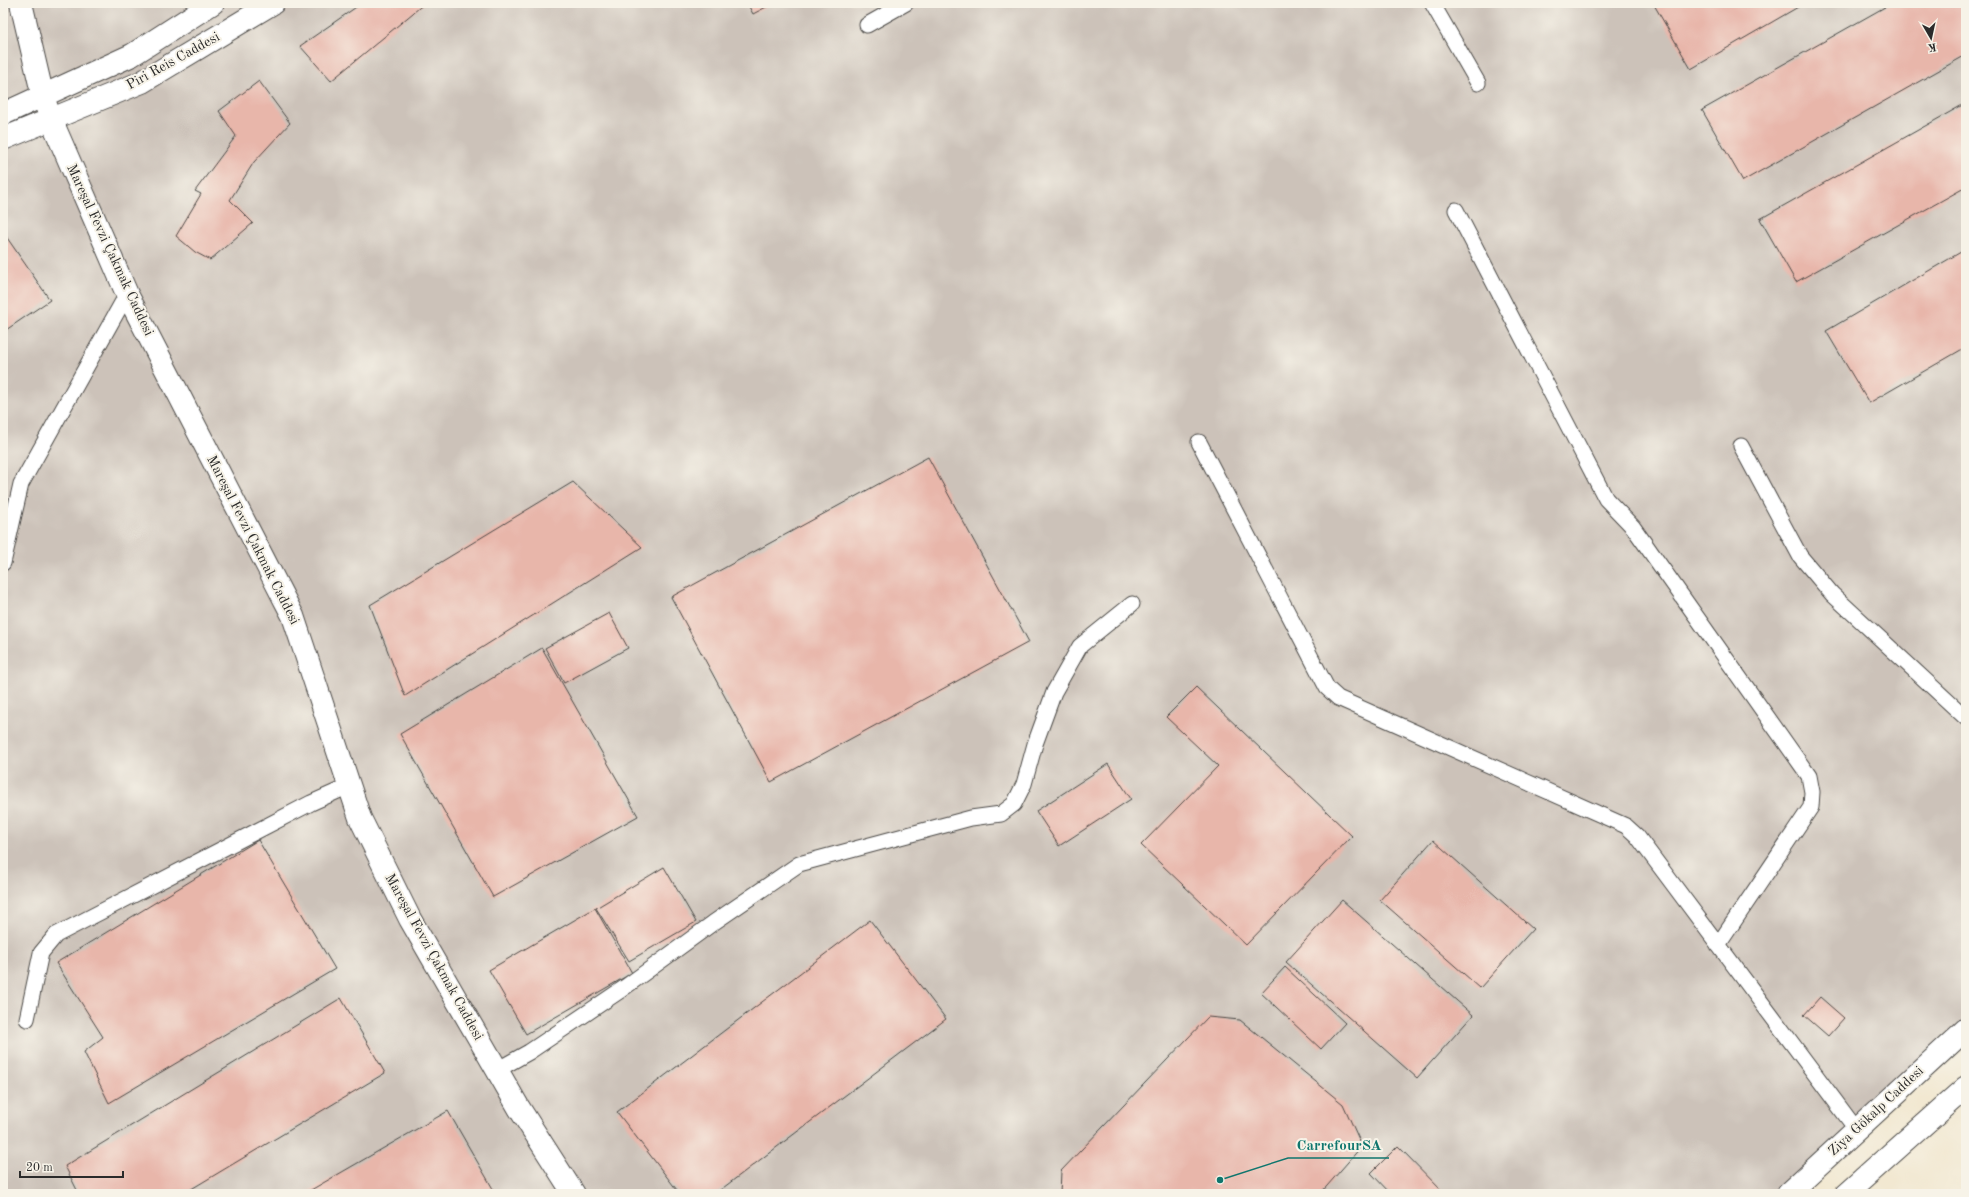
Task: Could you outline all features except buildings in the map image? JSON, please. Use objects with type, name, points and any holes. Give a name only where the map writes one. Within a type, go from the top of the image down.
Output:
[{"type":"street","name":"Mareşal Fevzi Çakmak Caddesi","points":[[21,3],[43,97],[51,119],[127,294],[293,616],[360,818],[410,919],[497,1070],[574,1194]]},
{"type":"street","name":"Piri Reis Caddesi","points":[[3,114],[132,55],[213,3]]},
{"type":"street","name":"Piri Reis Caddesi","points":[[3,139],[142,82],[273,3]]},
{"type":"street","name":"Ziya Gökalp Caddesi","points":[[1787,1194],[1966,1028]]},
{"type":"street","points":[[1846,1194],[1966,1086]]},
{"type":"lane","points":[[867,25],[906,3]]},
{"type":"lane","points":[[1432,3],[1478,83]]},
{"type":"lane","points":[[1456,210],[1606,499],[1633,527],[1810,776],[1812,792],[1811,807],[1718,945]]},
{"type":"lane","points":[[3,563],[21,484],[127,294]]},
{"type":"lane","points":[[1199,442],[1327,688],[1338,698],[1626,826],[1637,836],[1856,1129]]},
{"type":"lane","points":[[1741,446],[1800,556],[1832,594],[1966,718]]},
{"type":"lane","points":[[497,1070],[529,1052],[621,990],[713,923],[799,864],[971,818],[1001,814],[1014,804],[1024,784],[1054,692],[1080,646],[1132,604]]},
{"type":"lane","points":[[27,1019],[41,953],[56,935],[311,803],[349,786]]},
{"type":"shaded area","points":[[3,3],[1966,3],[1966,1027],[1777,1194],[3,1194]]},
{"type":"place","name":"CarrefourSA","points":[[1220,1180]]}]
